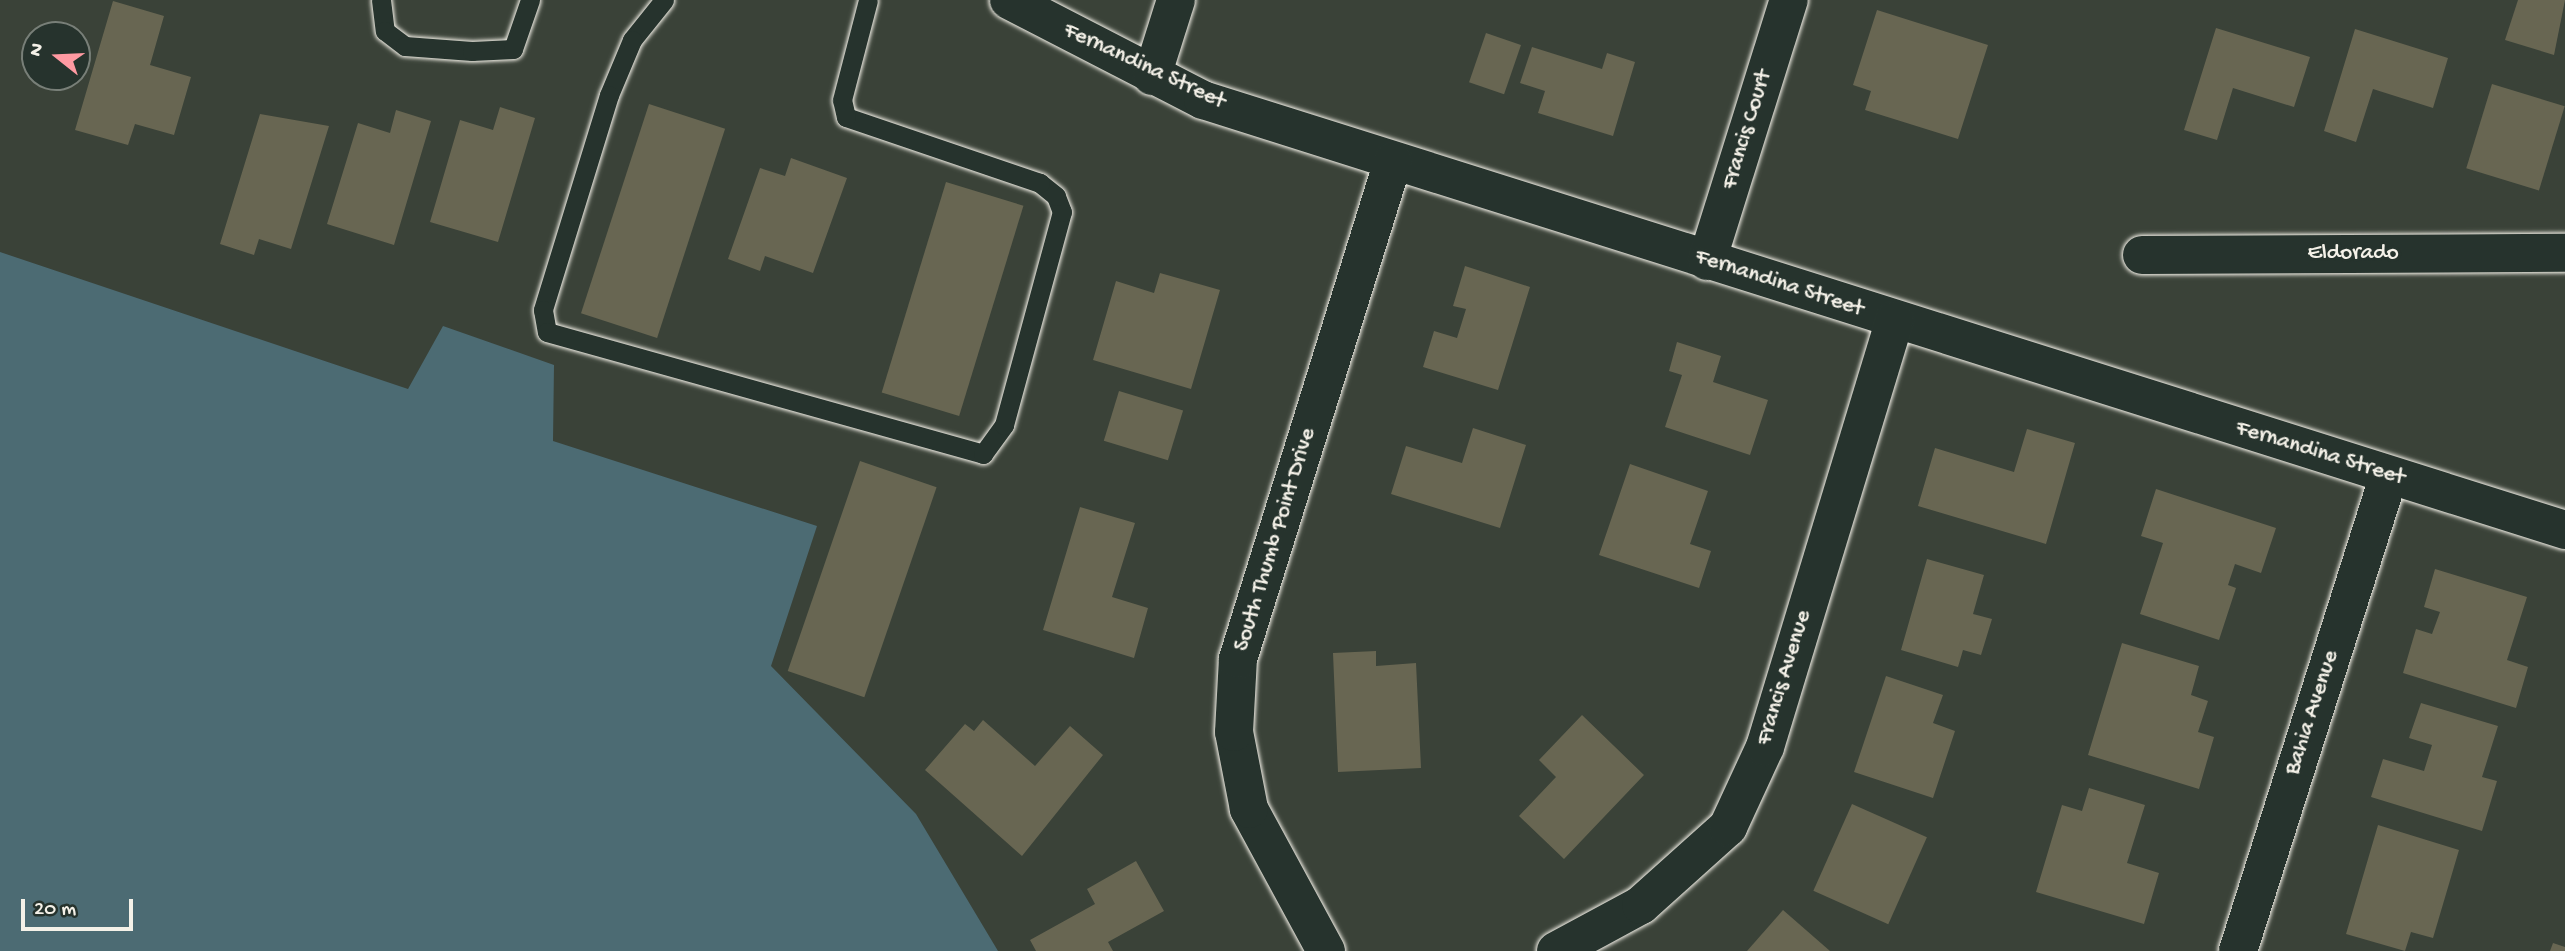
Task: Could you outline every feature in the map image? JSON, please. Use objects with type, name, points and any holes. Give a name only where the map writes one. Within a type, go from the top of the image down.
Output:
[{"type":"street","name":"Fernandina Street","points":[[1009,0],[1203,100],[2565,530]]},
{"type":"street","points":[[1152,76],[1176,0]]},
{"type":"street","name":"Francis Court","points":[[1707,261],[1789,0]]},
{"type":"street","name":"South Thumb Point Drive","points":[[1326,951],[1249,809],[1234,732],[1238,659],[1394,162]]},
{"type":"street","name":"Eldorado","points":[[2142,255],[2565,253]]},
{"type":"street","name":"Francis Avenue","points":[[1556,951],[1641,905],[1728,827],[1765,747],[1895,320]]},
{"type":"street","name":"Bahia Avenue","points":[[2238,951],[2389,476]]},
{"type":"lane","points":[[381,0],[385,31],[405,46],[472,51],[513,49],[530,0]]},
{"type":"lane","points":[[664,0],[632,40],[610,95],[543,310],[547,332],[984,454],[1004,425],[1062,212],[1056,196],[1040,183],[846,117],[842,100],[868,0]]},
{"type":"water","points":[[0,252],[408,389],[443,326],[554,365],[553,441],[817,526],[771,666],[916,814],[998,951],[0,951]]},
{"type":"building","points":[[2518,0],[2565,0],[2554,55],[2505,40]]},
{"type":"building","points":[[113,1],[164,16],[150,65],[191,77],[174,135],[135,124],[128,145],[75,130],[86,91],[91,91],[91,76]]},
{"type":"building","points":[[1877,10],[1988,45],[1958,139],[1865,110],[1871,91],[1853,85]]},
{"type":"building","points":[[2216,28],[2310,57],[2294,107],[2233,88],[2217,140],[2184,130]]},
{"type":"building","points":[[2355,29],[2448,58],[2433,108],[2373,89],[2356,142],[2324,131]]},
{"type":"building","points":[[1486,33],[1521,45],[1504,94],[1469,82]]},
{"type":"building","points":[[1532,47],[1602,69],[1607,53],[1635,62],[1613,136],[1538,113],[1545,91],[1520,83]]},
{"type":"building","points":[[2492,84],[2565,106],[2539,190],[2466,168]]},
{"type":"building","points":[[649,104],[725,129],[657,338],[581,313]]},
{"type":"building","points":[[500,107],[535,118],[498,242],[430,222],[460,120],[493,130]]},
{"type":"building","points":[[396,110],[431,121],[394,245],[327,224],[358,123],[390,133]]},
{"type":"building","points":[[260,114],[329,126],[291,249],[259,239],[254,255],[220,244]]},
{"type":"building","points":[[791,158],[847,178],[813,273],[765,256],[760,271],[728,259],[760,168],[785,176]]},
{"type":"building","points":[[946,182],[1023,206],[959,416],[882,392]]},
{"type":"building","points":[[1465,266],[1530,287],[1498,390],[1423,367],[1434,331],[1457,338],[1466,309],[1453,306]]},
{"type":"building","points":[[1160,273],[1220,290],[1191,389],[1093,360],[1116,281],[1154,293]]},
{"type":"building","points":[[1677,342],[1721,356],[1713,382],[1768,400],[1750,455],[1665,427],[1682,375],[1669,371]]},
{"type":"building","points":[[1119,391],[1183,411],[1168,460],[1104,441]]},
{"type":"building","points":[[1473,428],[1526,445],[1500,528],[1391,494],[1406,446],[1462,463]]},
{"type":"building","points":[[2027,429],[2075,443],[2046,544],[1918,506],[1935,448],[2014,472]]},
{"type":"building","points":[[860,461],[937,487],[864,697],[788,671]]},
{"type":"building","points":[[1630,464],[1708,491],[1690,544],[1711,551],[1699,588],[1599,555]]},
{"type":"building","points":[[2156,489],[2276,528],[2261,573],[2235,564],[2228,585],[2236,588],[2219,640],[2140,614],[2163,543],[2141,536]]},
{"type":"building","points":[[1080,507],[1135,523],[1112,597],[1148,608],[1134,658],[1043,630]]},
{"type":"building","points":[[1927,559],[1984,575],[1973,614],[1992,619],[1981,655],[1963,650],[1958,667],[1901,650]]},
{"type":"building","points":[[2435,569],[2527,597],[2507,660],[2528,667],[2516,708],[2403,673],[2416,629],[2432,634],[2440,612],[2424,607]]},
{"type":"building","points":[[2122,643],[2199,666],[2191,695],[2208,701],[2198,732],[2214,737],[2199,789],[2088,755]]},
{"type":"building","points":[[1376,651],[1376,666],[1416,663],[1421,768],[1338,772],[1333,653]]},
{"type":"building","points":[[1886,676],[1943,695],[1933,723],[1955,731],[1933,798],[1854,772]]},
{"type":"building","points":[[2421,703],[2498,726],[2482,777],[2497,781],[2482,831],[2371,797],[2383,759],[2424,771],[2432,745],[2409,738]]},
{"type":"building","points":[[1582,715],[1644,775],[1564,859],[1519,816],[1556,777],[1539,760]]},
{"type":"building","points":[[983,720],[1035,766],[1070,726],[1103,755],[1022,856],[925,770],[965,724],[974,731]]},
{"type":"building","points":[[2089,788],[2145,805],[2127,863],[2159,873],[2144,924],[2036,892],[2062,805],[2082,811]]},
{"type":"building","points":[[1852,804],[1927,837],[1888,924],[1813,891]]},
{"type":"building","points":[[2378,825],[2459,850],[2433,938],[2411,932],[2405,951],[2346,934]]},
{"type":"building","points":[[1136,861],[1164,911],[1108,942],[1113,951],[1036,951],[1030,940],[1095,904],[1087,889]]},
{"type":"building","points":[[1783,910],[1830,951],[1747,951]]},
{"type":"building","points":[[2553,943],[2565,947],[2565,951],[2550,951]]}]
